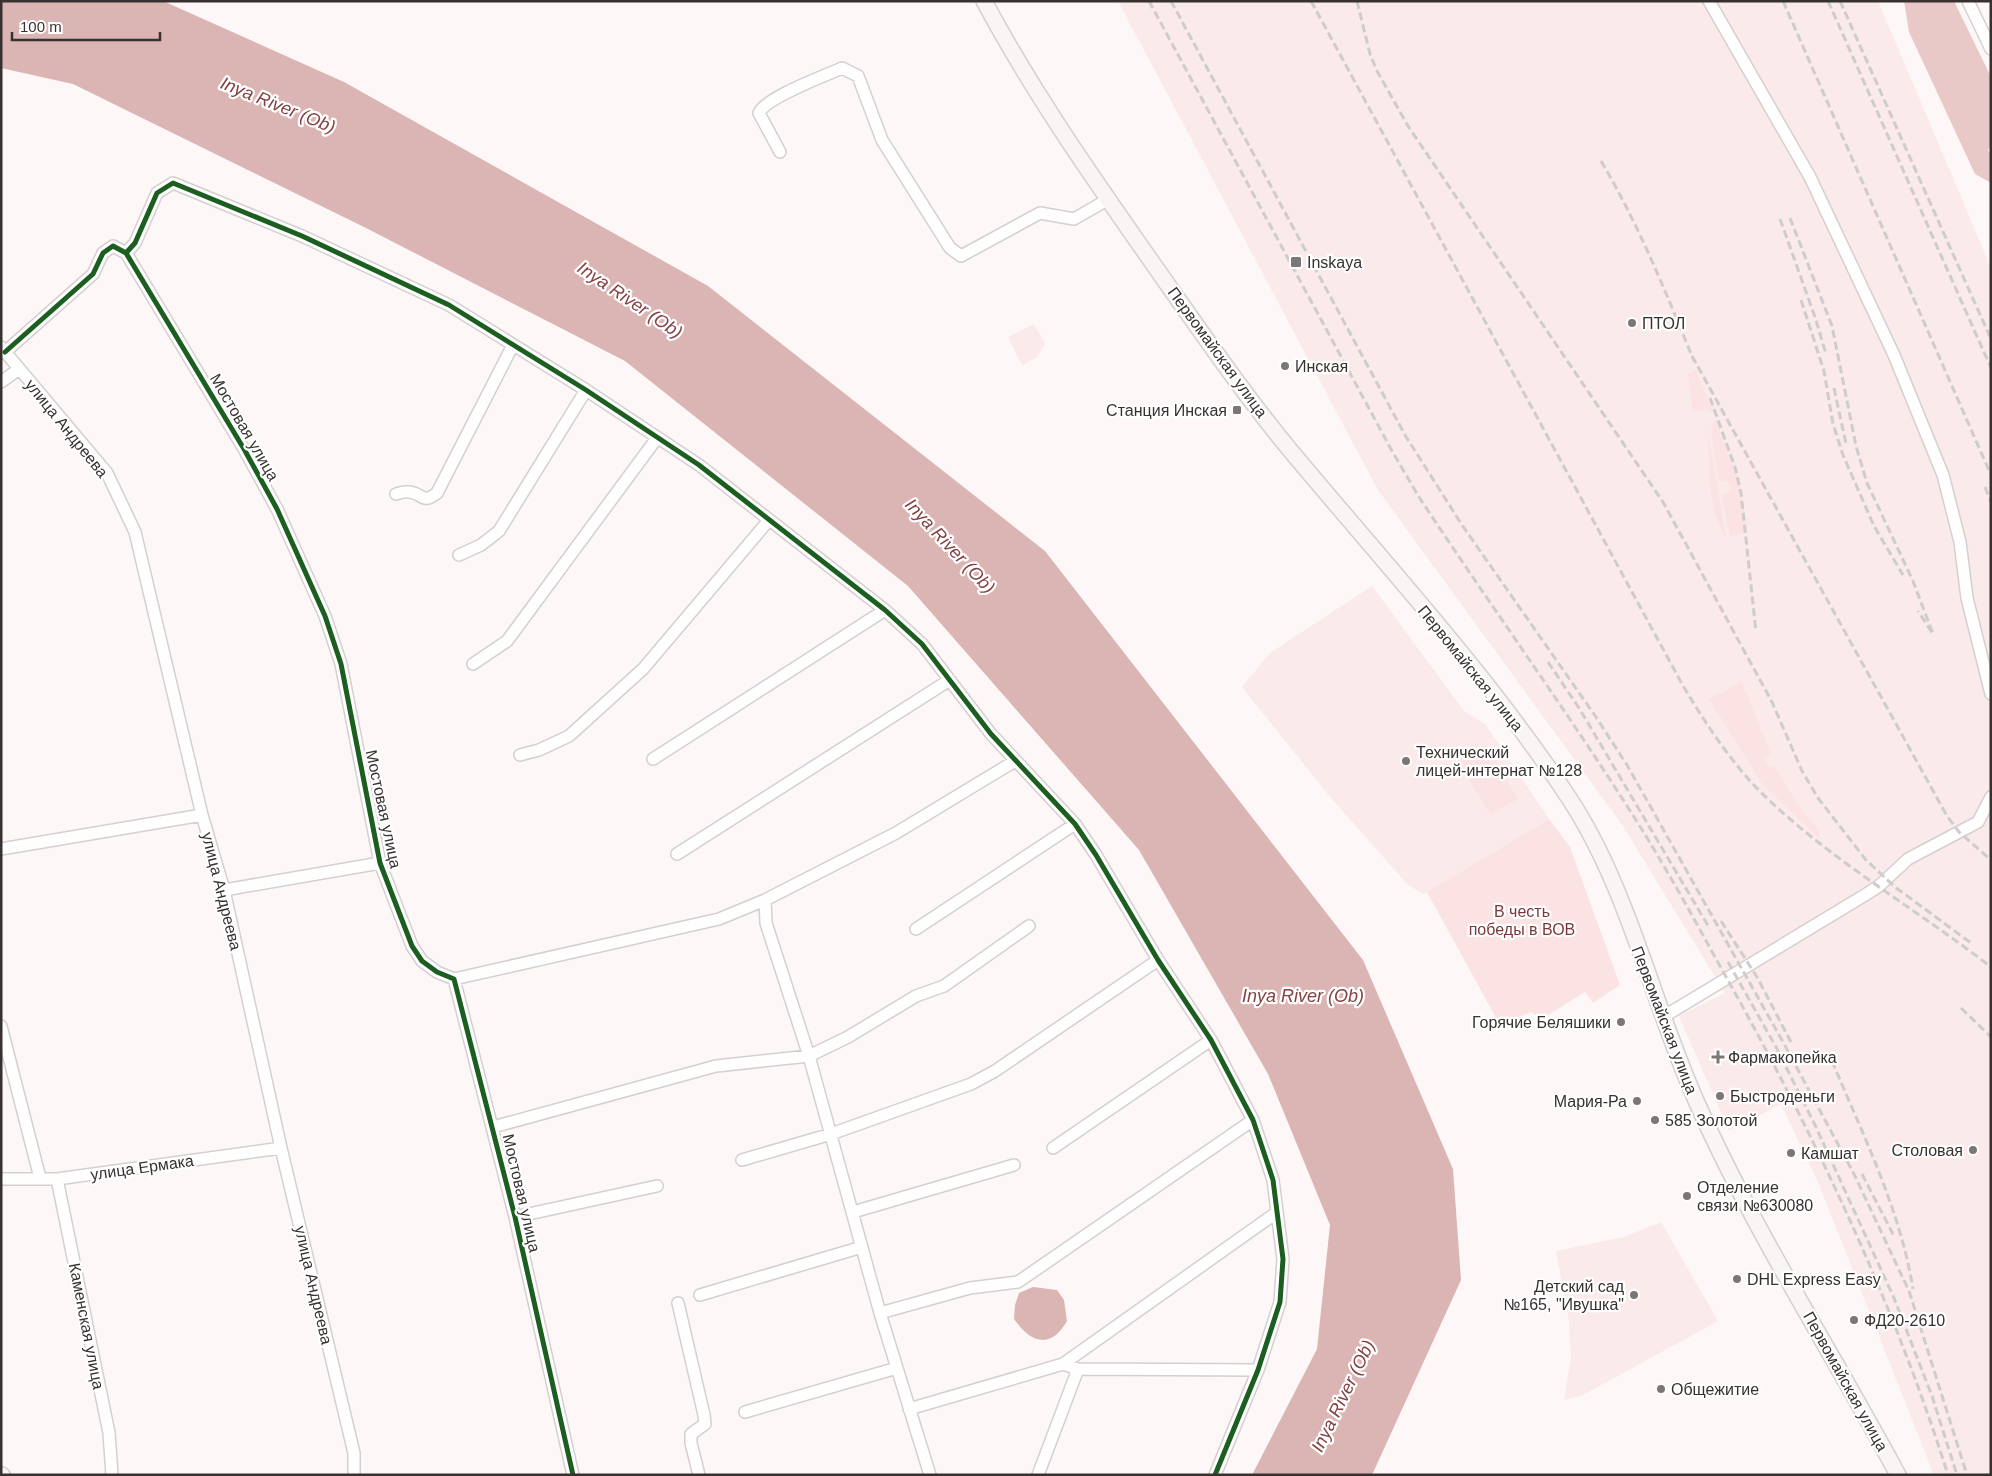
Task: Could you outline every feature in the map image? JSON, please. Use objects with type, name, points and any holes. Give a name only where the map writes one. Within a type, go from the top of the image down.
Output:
[{"type":"main road","name":"Первомайская улица","points":[[984,1],[1002,34],[1107,200],[1226,367],[1290,449],[1506,707],[1563,789],[1599,852],[1695,1099],[1738,1187],[1898,1475]]},
{"type":"street","points":[[1709,1],[1810,177],[1894,355],[1943,475],[1960,542],[1969,607],[1991,694]]},
{"type":"street","points":[[1968,1],[1991,49]]},
{"type":"street","points":[[780,152],[759,113],[760,110],[774,100],[842,68],[858,76],[882,140],[950,248],[961,256],[1040,213],[1074,219],[1107,200]]},
{"type":"street","points":[[3,349],[93,274],[103,253],[113,246],[126,253],[134,243],[157,193],[173,183],[302,236],[449,305],[586,390],[698,465],[885,610],[922,644],[948,681],[1015,761],[1075,824],[1096,855],[1158,960],[1211,1040],[1252,1120],[1273,1180],[1283,1259],[1280,1302],[1258,1370],[1215,1475]]},
{"type":"street","name":"Мостовая улица","points":[[126,253],[244,449],[277,509],[325,616],[341,664],[380,862],[412,946],[422,961],[437,972],[454,979],[515,1217],[573,1475]]},
{"type":"street","points":[[396,494],[409,492],[423,498],[430,498],[437,493],[513,345]]},
{"type":"street","name":"улица Андреева","points":[[3,349],[107,473],[135,532],[202,816],[224,890],[282,1148],[354,1452],[354,1475]]},
{"type":"street","points":[[1,382],[19,369]]},
{"type":"street","points":[[459,555],[481,546],[499,531],[586,390]]},
{"type":"street","points":[[473,664],[507,641],[657,438]]},
{"type":"street","points":[[520,755],[539,750],[569,736],[643,669],[769,520]]},
{"type":"street","points":[[653,759],[885,610]]},
{"type":"street","points":[[677,854],[948,681]]},
{"type":"street","points":[[454,979],[719,919],[765,900],[896,833],[1015,761]]},
{"type":"street","points":[[1663,1018],[1869,892],[1908,859],[1978,822],[1991,797]]},
{"type":"street","points":[[1,849],[202,816]]},
{"type":"street","points":[[916,930],[1075,824]]},
{"type":"street","points":[[224,890],[380,862]]},
{"type":"street","points":[[765,900],[766,923],[809,1056],[854,1212],[880,1313],[930,1475]]},
{"type":"street","points":[[493,1127],[716,1066],[809,1056],[848,1037],[916,996],[944,986],[1029,926]]},
{"type":"street","points":[[742,1160],[831,1134],[971,1084],[995,1070],[1158,960]]},
{"type":"street","points":[[1,1026],[40,1178]]},
{"type":"street","points":[[1053,1148],[1211,1040]]},
{"type":"street","points":[[880,1313],[970,1288],[1018,1282],[1252,1120]]},
{"type":"street","name":"улица Ермака","points":[[1,1179],[57,1179],[282,1148]]},
{"type":"street","points":[[854,1212],[1014,1166]]},
{"type":"street","name":"Каменская улица","points":[[57,1179],[108,1433],[112,1475]]},
{"type":"street","points":[[515,1217],[657,1186]]},
{"type":"street","points":[[910,1409],[1063,1364],[1276,1212]]},
{"type":"street","points":[[700,1295],[862,1246]]},
{"type":"street","points":[[678,1303],[704,1415],[705,1424],[692,1434],[691,1444],[699,1475]]},
{"type":"street","points":[[1063,1364],[1078,1370],[1258,1370]]},
{"type":"street","points":[[745,1412],[897,1368]]},
{"type":"street","points":[[1038,1475],[1078,1370]]},
{"type":"shaded area","name":"Инская","points":[[1118,1],[1878,1],[1991,268],[1991,1475],[1934,1475],[1818,1182],[1781,1104],[1729,1131],[1679,1016],[1725,993],[1623,826],[1378,490]]},
{"type":"shaded area","points":[[1904,1],[1954,1],[1991,77],[1991,146],[1988,150],[1991,155],[1991,183],[1975,174],[1909,32]]},
{"type":"shaded area","points":[[1034,324],[1045,344],[1037,357],[1022,365],[1008,337]]},
{"type":"shaded area","name":"Технический лицей-интернат №128","points":[[1372,586],[1464,711],[1485,724],[1549,819],[1424,894],[1408,885],[1331,798],[1242,687],[1270,653]]},
{"type":"shaded area","name":"Детский сад №165, \"Ивушка\"","points":[[1661,1222],[1718,1321],[1583,1395],[1564,1400],[1571,1356],[1569,1321],[1556,1251],[1624,1237]]},
{"type":"green space","points":[[1696,370],[1713,412],[1707,411],[1707,407],[1702,408],[1703,411],[1693,410],[1688,374]]},
{"type":"green space","points":[[1715,418],[1738,479],[1747,527],[1746,533],[1730,536],[1722,496],[1729,493],[1731,486],[1726,481],[1719,481],[1711,431]]},
{"type":"green space","points":[[1709,439],[1726,536],[1724,536],[1719,525],[1712,501],[1709,477]]},
{"type":"green space","points":[[1742,682],[1771,755],[1765,759],[1769,769],[1775,766],[1797,804],[1818,829],[1821,840],[1763,785],[1709,699]]},
{"type":"green space","points":[[1486,744],[1518,799],[1490,814],[1458,761]]},
{"type":"green space","name":"В честь победы в ВОВ","points":[[1549,819],[1570,847],[1620,985],[1593,1003],[1585,992],[1542,1019],[1531,1012],[1500,1025],[1427,892]]},
{"type":"water","name":"Inya River (Ob)","points":[[1,1],[163,1],[344,82],[708,286],[1045,551],[1363,960],[1453,1169],[1461,1280],[1372,1475],[1252,1475],[1317,1349],[1330,1225],[1268,1074],[1139,850],[908,586],[625,361],[366,228],[73,84],[1,68]]},
{"type":"water","points":[[1033,1287],[1057,1290],[1064,1300],[1067,1321],[1061,1330],[1048,1339],[1041,1340],[1027,1334],[1014,1319],[1015,1305],[1019,1293]]},
{"type":"railway","points":[[1149,1],[1392,451],[1419,497],[1587,744],[1641,828],[1750,1021],[1815,1147],[1874,1275],[1901,1341],[1948,1475]]},
{"type":"railway","points":[[1171,1],[1405,435],[1462,525],[1596,717],[1627,765],[1783,1042],[1854,1174],[1909,1291],[1967,1475]]},
{"type":"railway","points":[[1311,1],[1682,684],[1722,746],[1745,776],[1796,824],[1850,867],[1991,967]]},
{"type":"railway","points":[[1357,1],[1370,54],[1377,71],[1408,126],[1663,502],[1772,702],[1802,771],[1818,798],[1866,860],[1895,887],[1971,943]]},
{"type":"railway","points":[[1783,1],[1991,475]]},
{"type":"railway","points":[[1828,1],[1991,368]]},
{"type":"railway","points":[[1840,1],[1991,339]]},
{"type":"railway","points":[[1601,161],[1640,234],[1694,361]]},
{"type":"railway","points":[[1790,218],[1832,326],[1856,446],[1867,483],[1913,581],[1933,634],[1918,611]]},
{"type":"railway","points":[[1780,219],[1815,317],[1826,354]]},
{"type":"railway","points":[[1801,300],[1824,371],[1833,424],[1843,455],[1874,526],[1903,575]]},
{"type":"railway","points":[[1692,356],[1947,816],[1959,832],[1991,860]]},
{"type":"railway","points":[[1834,388],[1846,444]]},
{"type":"railway","points":[[1710,398],[1735,467],[1741,493],[1756,632]]},
{"type":"railway","points":[[1985,487],[1991,502]]},
{"type":"railway","points":[[1548,662],[1579,708],[1710,929]]},
{"type":"railway","points":[[1721,921],[1757,977],[1792,1044]]},
{"type":"railway","points":[[1728,962],[1776,1047],[1815,1125],[1894,1298],[1932,1396],[1957,1475]]},
{"type":"railway","points":[[1961,1008],[1991,1037]]},
{"type":"railway","points":[[1832,1061],[1890,1201],[1907,1259],[1913,1289]]},
{"type":"railway","points":[[1862,1174],[1895,1238]]},
{"type":"cycle path","points":[[5,352],[93,274],[103,253],[113,246],[126,253],[135,243],[157,193],[173,183],[302,236],[449,305],[586,390],[699,465],[885,610],[922,644],[991,734],[1075,824],[1096,855],[1158,960],[1211,1040],[1253,1120],[1273,1180],[1283,1259],[1280,1302],[1258,1370],[1215,1475]]},
{"type":"cycle path","points":[[126,253],[244,449],[277,509],[325,616],[341,664],[380,863],[412,946],[422,961],[437,972],[454,979],[515,1217],[573,1475]]},
{"type":"place","name":"Inskaya","points":[[1296,262]]},
{"type":"place","name":"ПТОЛ","points":[[1632,323]]},
{"type":"place","name":"Инская","points":[[1285,366]]},
{"type":"place","name":"Станция Инская","points":[[1237,410]]},
{"type":"place","name":"Технический лицей-интернат №128","points":[[1406,761]]},
{"type":"place","name":"Горячие Беляшики","points":[[1621,1022]]},
{"type":"place","name":"Фармакопейка","points":[[1718,1057]]},
{"type":"place","name":"Быстроденьги","points":[[1720,1096]]},
{"type":"place","name":"Мария-Ра","points":[[1637,1101]]},
{"type":"place","name":"585 Золотой","points":[[1655,1120]]},
{"type":"place","name":"Столовая","points":[[1973,1150]]},
{"type":"place","name":"Камшат","points":[[1791,1153]]},
{"type":"place","name":"Отделение связи №630080","points":[[1687,1196]]},
{"type":"place","name":"DHL Express Easy","points":[[1737,1279]]},
{"type":"place","name":"Детский сад №165, \"Ивушка\"","points":[[1634,1295]]},
{"type":"place","name":"ФД20-2610","points":[[1854,1320]]},
{"type":"place","name":"Общежитие","points":[[1661,1389]]}]
